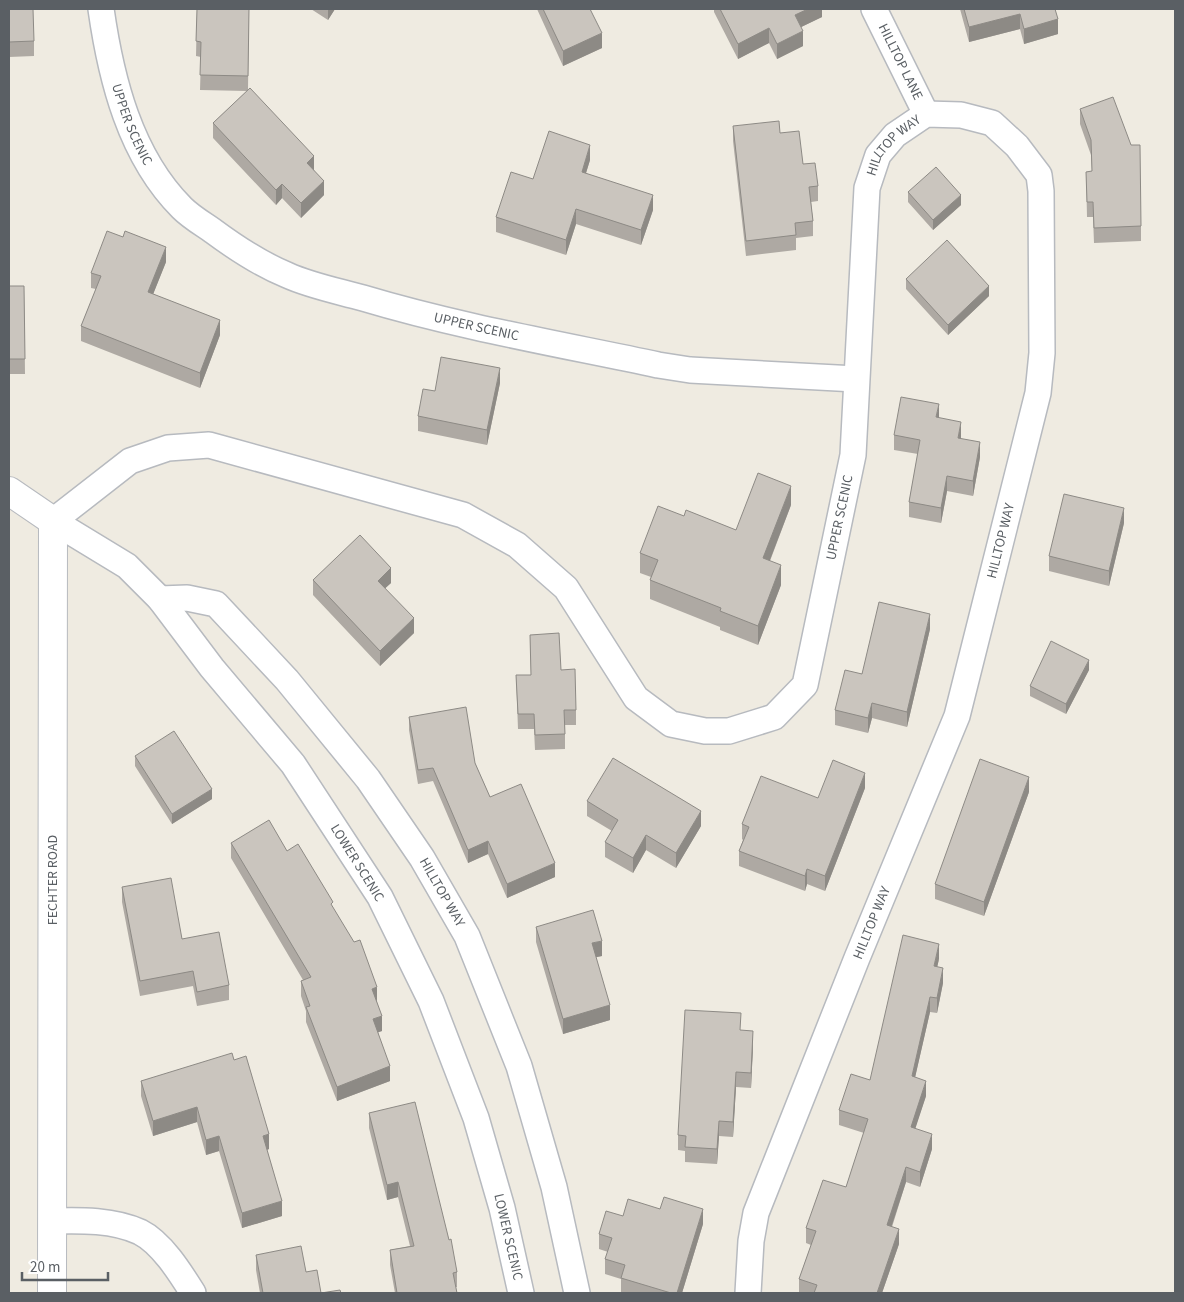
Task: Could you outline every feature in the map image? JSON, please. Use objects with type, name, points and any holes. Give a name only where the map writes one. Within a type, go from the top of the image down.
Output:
[{"type":"street","name":"UPPER SCENIC","points":[[53,521],[130,461],[168,448],[209,445],[463,515],[517,545],[566,588],[636,698],[672,724],[705,731],[729,731],[774,717],[805,685],[853,455],[856,378],[690,370],[658,365],[431,318],[288,276],[244,254],[183,209],[159,180],[134,139],[106,47],[101,9]]},
{"type":"street","name":"HILLTOP LANE","points":[[874,9],[926,114]]},
{"type":"street","name":"HILLTOP WAY","points":[[748,1293],[750,1241],[756,1213],[857,958],[957,716],[1038,393],[1042,353],[1039,174],[1017,146],[992,123],[961,115],[926,114],[895,135],[878,155],[867,188],[856,378]]},
{"type":"street","points":[[9,491],[53,521]]},
{"type":"street","name":"LOWER SCENIC","points":[[53,521],[127,566],[160,599],[212,668],[294,764],[380,898],[431,1001],[476,1118],[502,1208],[521,1293]]},
{"type":"street","name":"FECHTER ROAD","points":[[52,1293],[53,521]]},
{"type":"street","name":"HILLTOP WAY","points":[[160,599],[187,598],[216,604],[287,680],[368,779],[422,858],[467,936],[519,1066],[554,1187],[577,1293]]},
{"type":"street","points":[[52,1221],[86,1220],[141,1233],[173,1262],[193,1293]]},
{"type":"building","points":[[9,9],[33,9],[34,41],[9,42]]},
{"type":"building","points":[[197,9],[249,9],[248,76],[200,75],[201,42],[196,41]]},
{"type":"building","points":[[543,9],[590,9],[602,33],[563,51]]},
{"type":"building","points":[[720,9],[808,9],[795,15],[803,31],[777,44],[769,28],[738,44]]},
{"type":"building","points":[[964,9],[1055,9],[1058,19],[1024,29],[1020,14],[969,27]]},
{"type":"building","points":[[250,88],[314,156],[307,163],[324,181],[301,203],[282,184],[276,190],[213,123]]},
{"type":"building","points":[[1113,97],[1131,145],[1140,145],[1141,226],[1094,228],[1093,202],[1087,202],[1086,172],[1092,171],[1091,140],[1080,109]]},
{"type":"building","points":[[779,121],[780,133],[799,131],[803,164],[815,163],[818,186],[809,187],[813,221],[795,223],[796,235],[746,241],[733,126]]},
{"type":"building","points":[[549,131],[590,145],[582,172],[653,195],[641,230],[576,209],[566,240],[496,217],[511,172],[533,179]]},
{"type":"building","points":[[936,167],[961,195],[933,220],[908,192]]},
{"type":"building","points":[[107,231],[123,237],[125,231],[166,247],[148,292],[220,320],[200,373],[81,326],[101,276],[91,273]]},
{"type":"building","points":[[947,240],[989,286],[948,325],[906,279]]},
{"type":"building","points":[[9,286],[24,286],[25,359],[9,359]]},
{"type":"building","points":[[441,357],[500,368],[487,430],[418,416],[423,389],[435,391]]},
{"type":"building","points":[[901,397],[939,404],[936,417],[961,422],[958,438],[980,442],[973,481],[947,476],[941,508],[909,502],[920,440],[894,435]]},
{"type":"building","points":[[758,473],[791,486],[763,558],[781,565],[758,626],[720,611],[721,608],[650,580],[658,560],[640,553],[658,506],[684,516],[686,510],[736,530]]},
{"type":"building","points":[[1064,494],[1124,508],[1109,571],[1049,556]]},
{"type":"building","points":[[360,535],[391,568],[378,581],[414,618],[380,651],[313,580]]},
{"type":"building","points":[[879,602],[930,614],[907,712],[872,703],[868,718],[835,710],[845,670],[862,674]]},
{"type":"building","points":[[559,633],[561,670],[575,669],[576,710],[564,710],[565,734],[535,735],[534,714],[518,714],[516,675],[531,675],[530,635]]},
{"type":"building","points":[[1051,641],[1089,660],[1066,704],[1030,686]]},
{"type":"building","points":[[466,707],[475,763],[490,797],[521,784],[555,863],[507,884],[488,841],[468,850],[433,768],[418,770],[409,717]]},
{"type":"building","points":[[174,731],[212,789],[172,814],[135,756]]},
{"type":"building","points":[[613,758],[701,811],[676,853],[646,835],[633,858],[605,842],[618,820],[587,801]]},
{"type":"building","points":[[980,759],[1029,777],[984,902],[935,884]]},
{"type":"building","points":[[833,760],[865,773],[825,876],[807,869],[805,876],[739,851],[749,827],[742,824],[761,776],[818,798]]},
{"type":"building","points":[[269,820],[287,851],[298,844],[333,902],[331,904],[354,942],[360,940],[377,987],[372,989],[382,1016],[373,1019],[390,1066],[337,1087],[306,1007],[310,1006],[301,981],[311,977],[231,843]]},
{"type":"building","points":[[171,878],[182,939],[219,932],[229,985],[197,992],[193,971],[140,981],[122,887]]},
{"type":"building","points":[[593,910],[602,941],[592,943],[610,1005],[563,1019],[536,927]]},
{"type":"building","points":[[903,935],[939,944],[934,966],[943,968],[937,998],[930,997],[912,1076],[926,1081],[911,1127],[932,1134],[920,1172],[906,1167],[887,1225],[899,1229],[877,1293],[814,1293],[817,1285],[799,1279],[816,1231],[806,1228],[823,1180],[846,1187],[868,1119],[839,1110],[851,1074],[870,1080]]},
{"type":"building","points":[[685,1010],[741,1013],[740,1030],[753,1031],[751,1073],[736,1072],[733,1122],[719,1121],[717,1149],[685,1147],[686,1136],[678,1135]]},
{"type":"building","points":[[232,1053],[234,1060],[246,1056],[269,1134],[263,1136],[282,1201],[242,1213],[219,1136],[206,1140],[197,1107],[153,1121],[141,1081]]},
{"type":"building","points":[[415,1102],[449,1240],[451,1239],[457,1272],[453,1273],[457,1293],[397,1293],[390,1250],[414,1246],[398,1182],[387,1185],[369,1113]]},
{"type":"building","points":[[664,1197],[703,1209],[677,1293],[671,1293],[621,1278],[625,1265],[605,1259],[612,1238],[599,1234],[606,1211],[623,1216],[628,1199],[660,1209]]},
{"type":"building","points":[[301,1246],[306,1272],[317,1270],[321,1293],[263,1293],[256,1255]]},
{"type":"building","points":[[340,1290],[341,1293],[321,1293]]}]
